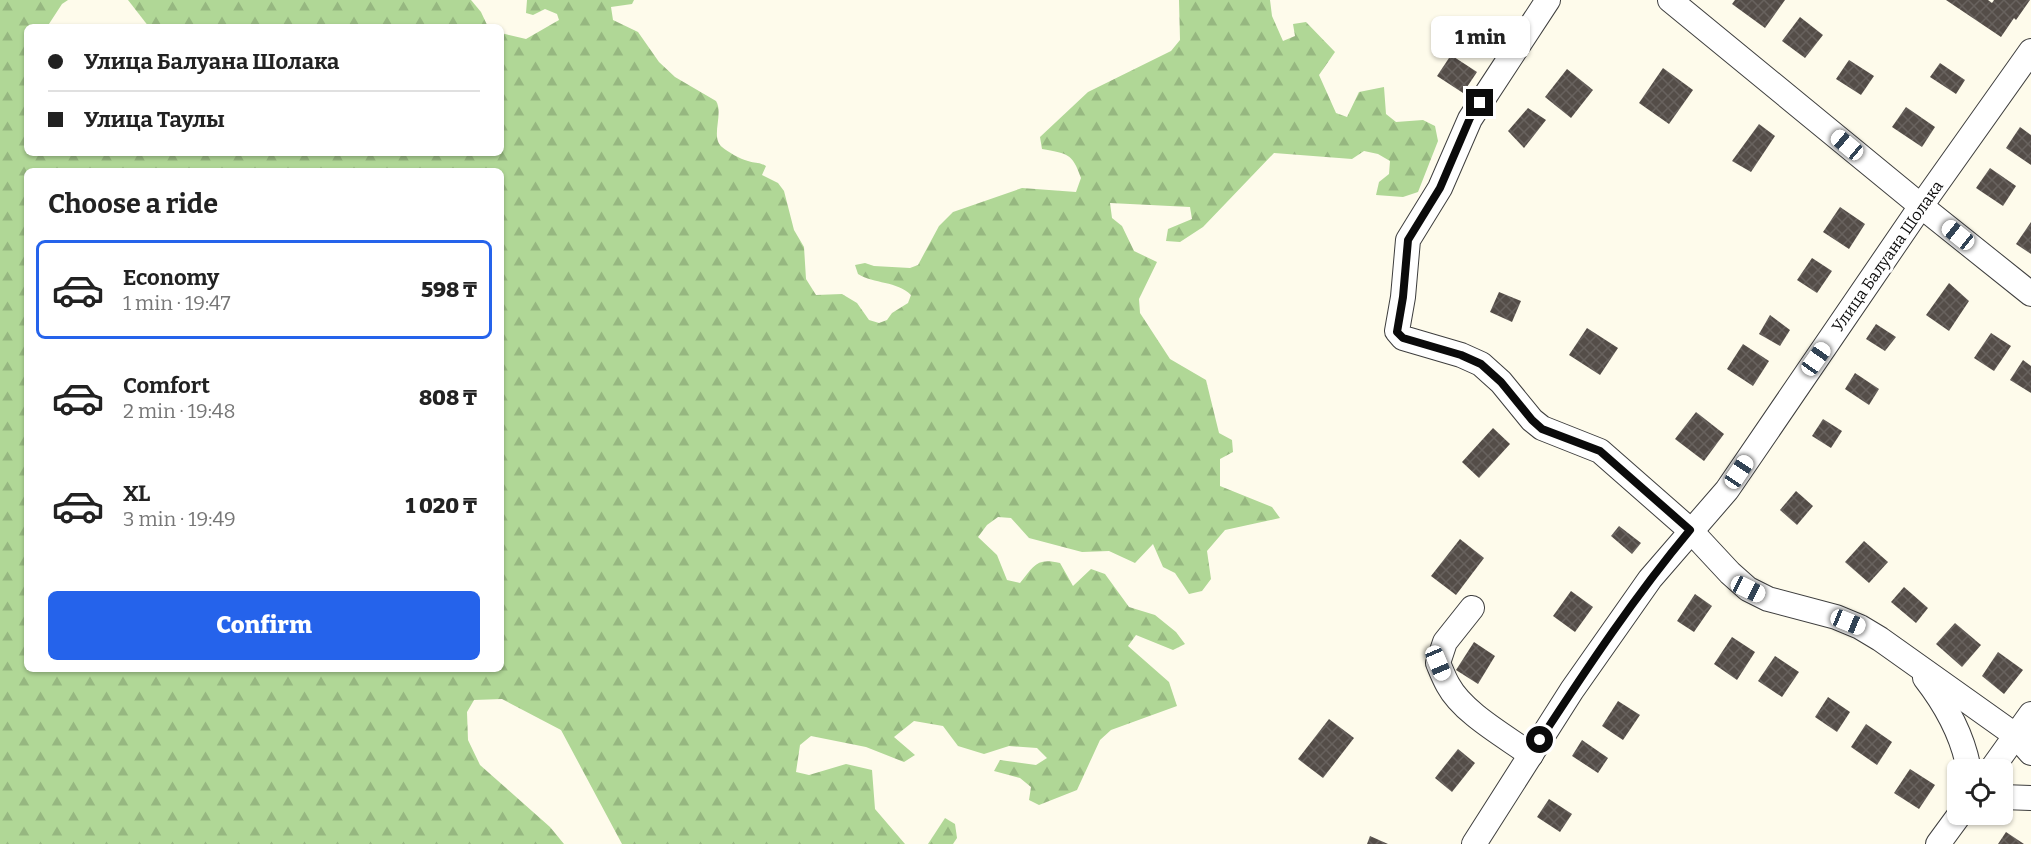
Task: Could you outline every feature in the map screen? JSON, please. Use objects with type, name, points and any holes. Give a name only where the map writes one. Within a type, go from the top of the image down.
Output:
[{"type":"street","points":[[1548,0],[1470,118],[1440,188],[1408,240],[1403,297],[1397,332],[1403,338],[1461,355],[1481,364],[1501,382],[1542,429],[1600,451],[1690,530],[1748,589],[1768,599],[1836,617],[1860,627],[2015,735],[2031,753]]},
{"type":"street","points":[[1670,0],[2031,294]]},
{"type":"street","name":"Улица Балуана Шолака","points":[[1474,844],[1572,690],[1650,579],[1690,530],[1727,490],[1921,206],[2031,51]]},
{"type":"street","points":[[1472,608],[1445,642],[1438,663],[1448,686],[1460,701],[1482,720],[1531,754]]},
{"type":"street","points":[[1911,661],[1938,694],[1955,725],[1967,759]]},
{"type":"street","points":[[1999,759],[2031,714]]},
{"type":"street","points":[[2013,797],[2031,798]]},
{"type":"street","points":[[1938,844],[1952,825]]},
{"type":"green space","points":[[0,0],[68,0],[62,4],[49,24],[24,24],[24,156],[504,156],[504,34],[526,39],[559,20],[557,14],[545,9],[533,15],[526,13],[527,0],[634,0],[632,4],[611,7],[613,20],[638,32],[659,62],[675,77],[716,101],[719,112],[717,137],[722,147],[741,159],[766,166],[762,175],[778,183],[784,191],[794,230],[804,247],[806,279],[816,295],[842,294],[857,303],[869,320],[879,323],[887,320],[892,313],[908,303],[911,295],[899,287],[858,274],[855,265],[865,263],[874,266],[910,268],[918,265],[939,226],[953,212],[1022,188],[1076,192],[1081,178],[1075,163],[1068,156],[1042,149],[1040,137],[1088,92],[1171,51],[1180,40],[1179,0],[1270,0],[1272,16],[1283,41],[1295,36],[1293,24],[1306,22],[1335,52],[1319,75],[1336,113],[1347,117],[1359,92],[1384,87],[1386,114],[1396,122],[1423,120],[1435,126],[1438,141],[1418,192],[1403,197],[1376,195],[1379,182],[1389,174],[1390,161],[1378,154],[1364,151],[1352,159],[1274,153],[1203,227],[1180,242],[1166,241],[1168,229],[1192,219],[1190,207],[1110,203],[1112,218],[1122,226],[1134,251],[1157,262],[1139,299],[1140,313],[1170,359],[1206,380],[1219,433],[1232,440],[1233,452],[1220,459],[1220,486],[1272,507],[1280,518],[1225,530],[1207,551],[1211,579],[1202,591],[1189,594],[1175,573],[1163,567],[1153,544],[1135,563],[1109,551],[1082,552],[1029,538],[1011,518],[998,517],[987,525],[978,537],[997,555],[1007,580],[1020,583],[1036,564],[1046,561],[1060,563],[1073,586],[1091,569],[1105,574],[1129,607],[1155,615],[1176,632],[1185,644],[1173,650],[1136,635],[1128,646],[1169,682],[1177,706],[1111,730],[1100,740],[1077,790],[1039,805],[1029,800],[1031,787],[1020,778],[994,771],[1000,760],[1036,765],[1047,758],[1037,748],[1009,746],[984,754],[958,746],[943,726],[914,721],[894,737],[915,755],[904,762],[866,747],[811,736],[800,745],[796,772],[809,775],[846,764],[872,770],[875,809],[905,844],[622,844],[561,730],[502,699],[474,700],[467,712],[468,740],[480,765],[550,827],[564,844],[0,844]]},
{"type":"green space","points":[[128,0],[471,0],[481,12],[487,24],[147,24]]},
{"type":"green space","points":[[945,818],[955,824],[957,838],[953,844],[928,844]]},
{"type":"building","points":[[1735,0],[1785,0],[1765,28],[1732,4]]},
{"type":"building","points":[[1946,0],[1988,0],[1992,3],[1994,0],[2030,0],[2001,37]]},
{"type":"building","points":[[1800,17],[1823,35],[1805,58],[1782,41]]},
{"type":"building","points":[[1451,55],[1477,72],[1463,93],[1437,76]]},
{"type":"building","points":[[1849,60],[1874,76],[1861,95],[1836,79]]},
{"type":"building","points":[[1940,63],[1965,80],[1956,94],[1930,77]]},
{"type":"building","points":[[1663,68],[1693,90],[1669,124],[1639,103]]},
{"type":"building","points":[[1567,69],[1593,90],[1571,118],[1545,97]]},
{"type":"building","points":[[1906,107],[1935,127],[1922,147],[1892,127]]},
{"type":"building","points":[[1528,108],[1546,120],[1524,148],[1508,131]]},
{"type":"building","points":[[1759,124],[1775,136],[1751,172],[1732,161]]},
{"type":"building","points":[[2020,127],[2031,135],[2031,165],[2006,148]]},
{"type":"building","points":[[1990,168],[2016,186],[2003,206],[1976,188]]},
{"type":"building","points":[[1840,207],[1865,224],[1849,249],[1823,232]]},
{"type":"building","points":[[2031,222],[2031,254],[2016,244]]},
{"type":"building","points":[[1812,258],[1832,271],[1817,293],[1797,280]]},
{"type":"building","points":[[1949,283],[1969,301],[1949,331],[1926,315]]},
{"type":"building","points":[[1499,292],[1521,301],[1512,322],[1490,312]]},
{"type":"building","points":[[1770,315],[1790,330],[1780,346],[1759,334]]},
{"type":"building","points":[[1876,324],[1896,337],[1885,351],[1866,339]]},
{"type":"building","points":[[1587,328],[1618,348],[1600,375],[1569,355]]},
{"type":"building","points":[[1991,333],[2011,346],[1994,371],[1974,358]]},
{"type":"building","points":[[1743,344],[1769,361],[1753,386],[1727,369]]},
{"type":"building","points":[[2023,360],[2031,366],[2031,393],[2010,380]]},
{"type":"building","points":[[1855,373],[1879,389],[1869,405],[1845,389]]},
{"type":"building","points":[[1696,412],[1724,434],[1704,461],[1675,439]]},
{"type":"building","points":[[1823,419],[1842,431],[1831,448],[1812,436]]},
{"type":"building","points":[[1493,428],[1510,444],[1479,478],[1462,462]]},
{"type":"building","points":[[1796,491],[1813,506],[1797,525],[1780,510]]},
{"type":"building","points":[[1619,526],[1641,543],[1632,554],[1611,536]]},
{"type":"building","points":[[1460,539],[1484,558],[1456,595],[1431,576]]},
{"type":"building","points":[[1864,541],[1888,562],[1869,583],[1845,562]]},
{"type":"building","points":[[1904,587],[1928,608],[1916,623],[1891,602]]},
{"type":"building","points":[[1571,591],[1593,607],[1575,632],[1553,616]]},
{"type":"building","points":[[1695,594],[1712,606],[1694,632],[1677,621]]},
{"type":"building","points":[[1955,623],[1981,645],[1962,667],[1936,644]]},
{"type":"building","points":[[1732,637],[1755,652],[1737,680],[1714,664]]},
{"type":"building","points":[[1474,642],[1495,656],[1478,684],[1456,670]]},
{"type":"building","points":[[1998,652],[2023,670],[2004,694],[1982,676]]},
{"type":"building","points":[[1775,656],[1799,672],[1782,697],[1758,681]]},
{"type":"building","points":[[1828,697],[1850,712],[1837,732],[1815,717]]},
{"type":"building","points":[[1618,701],[1640,715],[1623,740],[1602,726]]},
{"type":"building","points":[[1329,719],[1354,738],[1323,778],[1298,759]]},
{"type":"building","points":[[1866,724],[1892,742],[1877,765],[1851,747]]},
{"type":"building","points":[[1582,740],[1608,758],[1598,773],[1572,756]]},
{"type":"building","points":[[1458,749],[1475,763],[1452,792],[1435,778]]},
{"type":"building","points":[[1910,769],[1935,785],[1919,809],[1894,793]]},
{"type":"building","points":[[1549,799],[1572,814],[1560,832],[1537,817]]},
{"type":"building","points":[[2006,832],[2024,844],[1998,844]]},
{"type":"building","points":[[1370,836],[1388,844],[1367,844]]},
{"type":"route","points":[[1480,103],[1470,118],[1440,188],[1408,240],[1403,297],[1397,332],[1403,338],[1424,346],[1461,355],[1481,364],[1501,382],[1542,429],[1600,451],[1690,530],[1650,579],[1540,740]]}]
